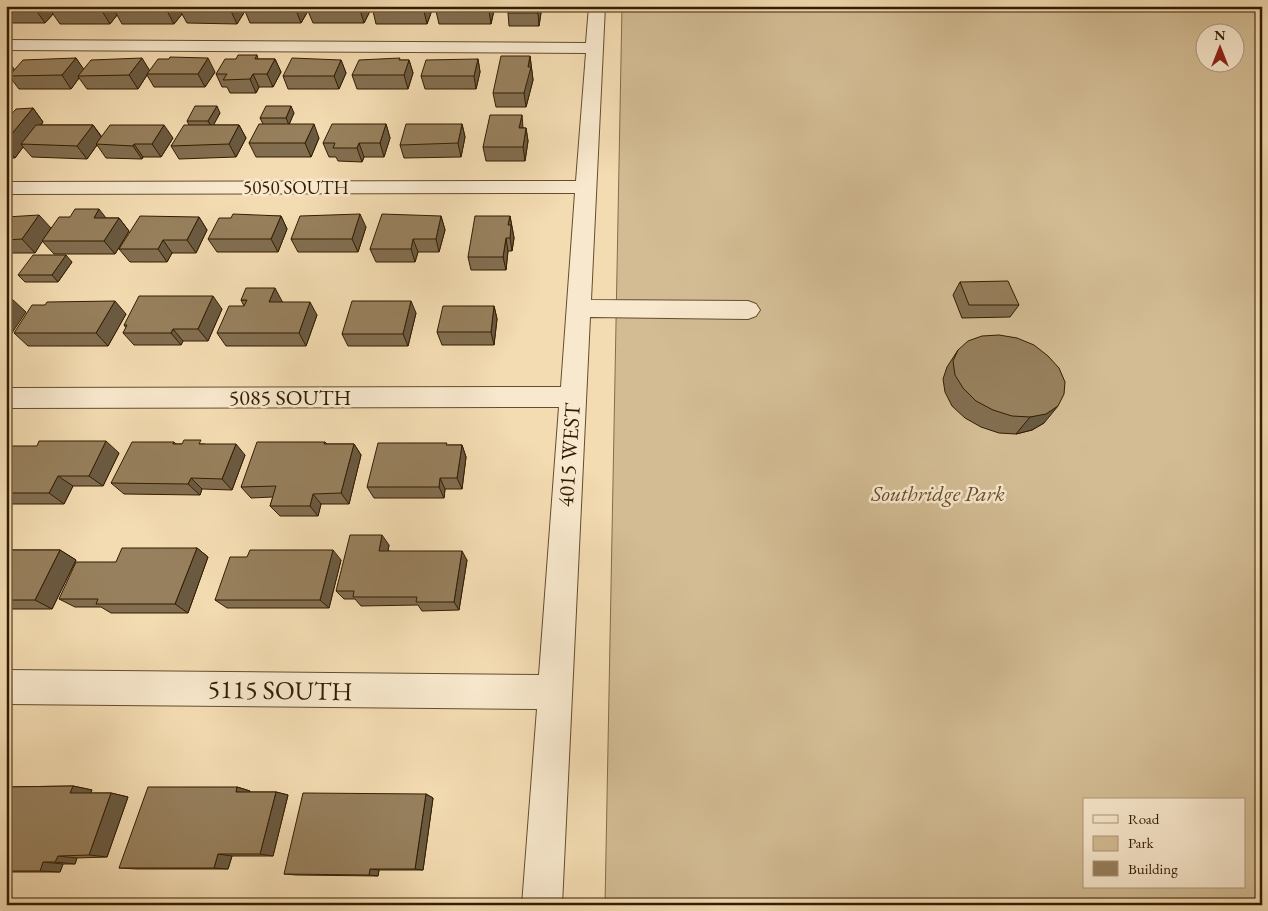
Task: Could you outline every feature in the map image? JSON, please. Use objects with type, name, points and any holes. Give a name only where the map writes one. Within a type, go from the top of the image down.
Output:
[{"type":"street","name":"4015 WEST","points":[[542,905],[597,6]]},
{"type":"street","points":[[6,45],[594,48]]},
{"type":"street","name":"5050 SOUTH","points":[[6,188],[586,187]]},
{"type":"street","points":[[579,308],[748,310]]},
{"type":"street","name":"5085 SOUTH","points":[[6,398],[573,397]]},
{"type":"street","name":"5115 SOUTH","points":[[6,687],[555,692]]},
{"type":"green space","name":"Southridge Park","points":[[622,6],[1262,6],[1262,905],[605,905]]},
{"type":"building","points":[[6,6],[40,6],[36,10],[6,10]]},
{"type":"building","points":[[56,6],[106,6],[102,11],[51,11]]},
{"type":"building","points":[[119,6],[171,6],[167,11],[115,11]]},
{"type":"building","points":[[183,6],[234,6],[231,11],[180,10]]},
{"type":"building","points":[[247,6],[299,6],[296,10],[244,10]]},
{"type":"building","points":[[310,6],[362,6],[360,10],[308,10]]},
{"type":"building","points":[[375,6],[425,6],[424,11],[373,11]]},
{"type":"building","points":[[438,6],[490,6],[489,11],[436,11]]},
{"type":"building","points":[[509,6],[539,6],[538,13],[508,13]]},
{"type":"building","points":[[238,55],[257,55],[255,59],[275,59],[267,74],[253,74],[250,79],[223,80],[227,74],[216,74],[225,59],[236,59]]},
{"type":"building","points":[[501,56],[530,56],[528,67],[531,67],[524,93],[493,93]]},
{"type":"building","points":[[170,57],[208,58],[198,74],[147,74],[158,59],[169,59]]},
{"type":"building","points":[[76,58],[62,75],[9,76],[23,60]]},
{"type":"building","points":[[142,58],[129,75],[78,76],[91,60]]},
{"type":"building","points":[[292,58],[341,60],[334,76],[283,76]]},
{"type":"building","points":[[400,58],[399,60],[409,60],[404,75],[352,75],[359,60]]},
{"type":"building","points":[[478,59],[474,76],[421,76],[426,60]]},
{"type":"building","points":[[195,106],[217,106],[208,121],[187,121]]},
{"type":"building","points":[[266,106],[291,106],[286,118],[260,118]]},
{"type":"building","points":[[33,108],[6,141],[6,120],[16,109]]},
{"type":"building","points":[[490,115],[522,115],[519,128],[526,128],[523,147],[483,147]]},
{"type":"building","points":[[259,124],[314,124],[305,143],[249,143]]},
{"type":"building","points":[[332,124],[386,124],[380,143],[359,143],[357,148],[333,148],[335,143],[323,143]]},
{"type":"building","points":[[406,124],[462,124],[458,143],[400,145]]},
{"type":"building","points":[[36,125],[93,125],[77,146],[21,144]]},
{"type":"building","points":[[110,125],[164,125],[152,144],[134,144],[133,146],[96,144]]},
{"type":"building","points":[[184,125],[239,125],[229,144],[171,146]]},
{"type":"building","points":[[75,209],[99,209],[94,218],[119,218],[104,241],[42,241],[59,217],[70,217]]},
{"type":"building","points":[[233,214],[281,216],[271,239],[208,239],[219,218],[231,218]]},
{"type":"building","points":[[360,214],[352,239],[291,239],[300,216]]},
{"type":"building","points":[[382,214],[441,216],[436,239],[413,239],[411,249],[370,249]]},
{"type":"building","points":[[39,215],[22,239],[6,240],[6,217]]},
{"type":"building","points":[[140,216],[199,217],[187,240],[163,240],[158,249],[119,249]]},
{"type":"building","points":[[475,216],[510,216],[508,225],[511,225],[510,238],[506,238],[503,257],[468,257]]},
{"type":"building","points":[[33,255],[66,255],[52,275],[18,275]]},
{"type":"building","points":[[1008,281],[1019,305],[969,305],[960,282]]},
{"type":"building","points":[[246,288],[275,288],[269,302],[310,302],[299,333],[217,333],[229,306],[244,306],[247,300],[241,300]]},
{"type":"building","points":[[139,296],[213,296],[198,329],[173,329],[171,333],[123,333],[127,325],[124,325]]},
{"type":"building","points":[[6,299],[12,299],[6,309]]},
{"type":"building","points":[[115,301],[96,333],[14,333],[32,305],[45,305],[47,302]]},
{"type":"building","points":[[352,301],[411,301],[403,334],[342,334]]},
{"type":"building","points":[[443,306],[494,306],[491,332],[437,332]]},
{"type":"building","points":[[999,335],[1017,338],[1034,345],[1059,368],[1065,382],[1064,394],[1058,406],[1046,414],[1030,417],[1012,416],[993,410],[976,401],[963,388],[955,375],[953,361],[958,350],[968,341],[982,336]]},
{"type":"building","points":[[184,440],[201,440],[199,444],[236,444],[222,479],[191,478],[188,484],[111,483],[132,442],[174,442],[173,444],[182,444]]},
{"type":"building","points":[[39,441],[106,441],[89,476],[58,476],[49,493],[6,493],[6,446],[37,446]]},
{"type":"building","points":[[257,442],[354,444],[341,493],[313,494],[310,506],[270,506],[276,486],[241,487]]},
{"type":"building","points":[[378,443],[447,443],[446,445],[462,445],[457,478],[440,478],[439,487],[367,487]]},
{"type":"building","points":[[350,535],[382,535],[379,551],[462,551],[454,602],[416,602],[417,597],[353,597],[354,591],[336,591]]},
{"type":"building","points":[[122,548],[197,548],[175,604],[96,604],[98,599],[59,599],[76,562],[116,562]]},
{"type":"building","points":[[6,550],[60,550],[35,600],[6,600]]},
{"type":"building","points":[[250,550],[333,550],[320,600],[215,600],[230,557],[247,557]]},
{"type":"building","points":[[73,786],[70,793],[111,793],[89,855],[58,856],[55,862],[43,862],[40,871],[6,871],[6,787]]},
{"type":"building","points":[[148,787],[237,787],[236,792],[276,792],[260,854],[218,854],[214,868],[119,868]]},
{"type":"building","points":[[303,793],[426,794],[415,869],[370,869],[369,875],[284,874]]}]
